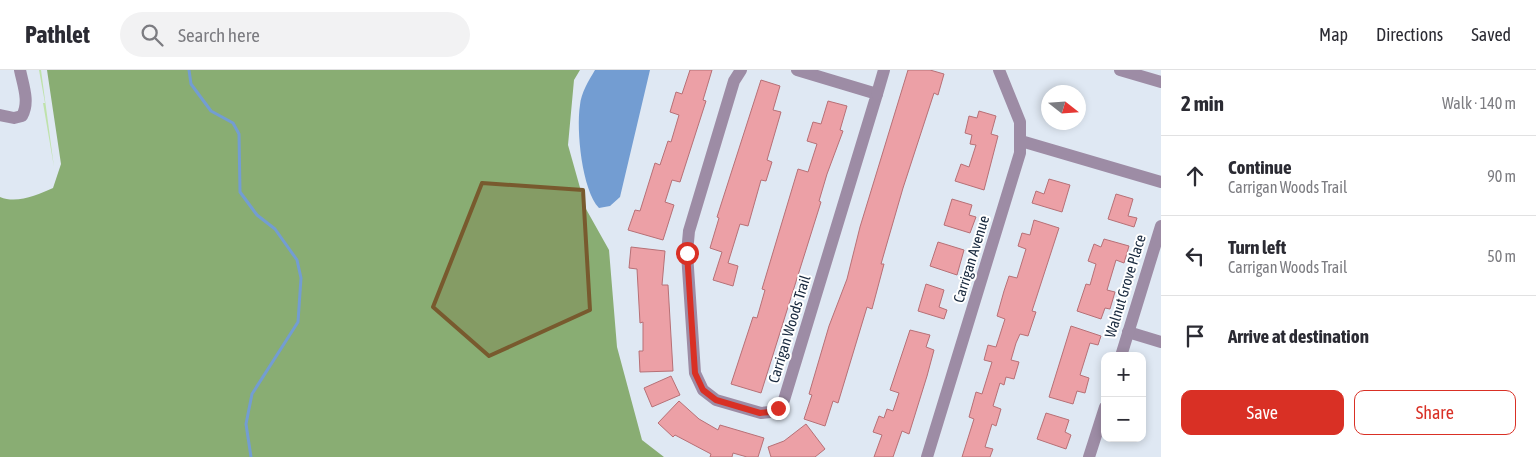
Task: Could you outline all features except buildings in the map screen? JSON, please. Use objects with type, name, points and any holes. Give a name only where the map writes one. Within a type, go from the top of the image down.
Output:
[{"type":"street","points":[[0,115],[14,118],[22,116],[26,103],[20,70]]},
{"type":"street","name":"Carrigan Woods Trail","points":[[741,70],[734,81],[688,231],[687,253],[695,373],[703,390],[716,400],[760,413],[770,412],[784,400],[884,70]]},
{"type":"street","points":[[797,70],[877,94]]},
{"type":"street","name":"Carrigan Avenue","points":[[927,457],[1015,170],[1021,141],[1020,122],[999,70]]},
{"type":"street","points":[[1120,70],[1161,82]]},
{"type":"street","points":[[1021,141],[1161,182]]},
{"type":"street","name":"Walnut Grove Place","points":[[1122,352],[1161,226]]},
{"type":"street","points":[[1128,332],[1161,342]]},
{"type":"street","points":[[1089,457],[1101,420]]},
{"type":"highlighted area","points":[[482,183],[583,190],[590,310],[489,356],[433,307]]},
{"type":"green space","points":[[39,70],[41,70],[54,167],[43,103],[45,103]]},
{"type":"green space","points":[[47,70],[580,70],[574,80],[568,145],[586,209],[609,250],[617,347],[642,440],[664,457],[0,457],[0,197],[13,200],[20,199],[34,196],[53,188],[61,164]]},
{"type":"water","points":[[595,70],[650,70],[620,197],[610,206],[599,208],[588,188],[584,174],[579,129],[582,96]]},
{"type":"waterway","points":[[189,70],[191,84],[211,111],[233,123],[239,134],[240,192],[257,215],[275,229],[297,260],[301,278],[298,322],[252,394],[246,424],[251,457]]},
{"type":"route","points":[[687,253],[695,373],[703,390],[716,400],[760,413],[770,412],[778,408]]}]
